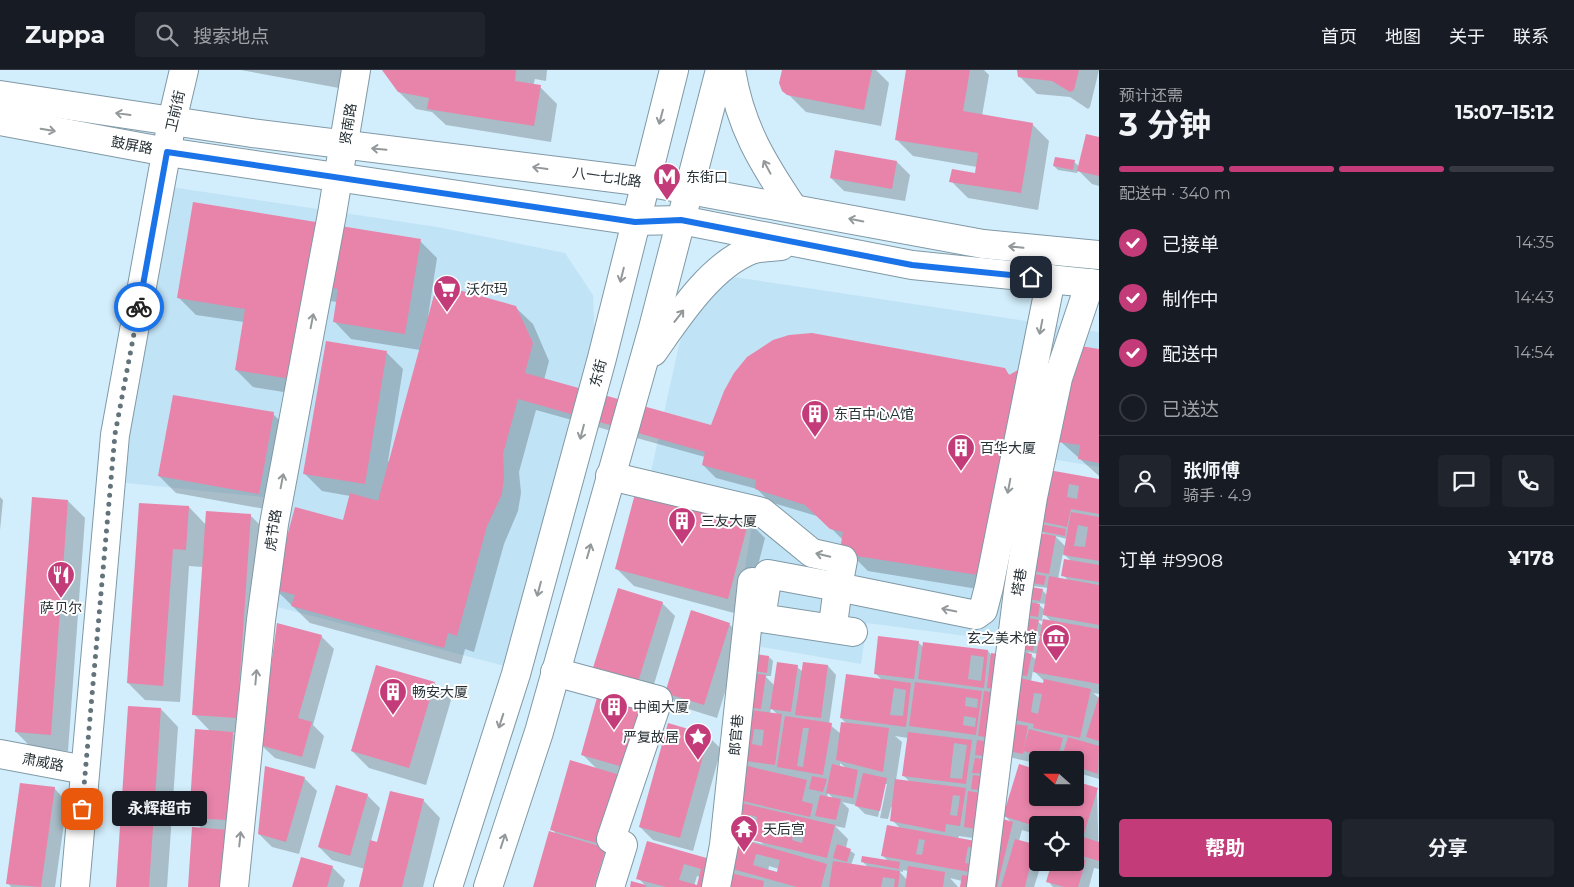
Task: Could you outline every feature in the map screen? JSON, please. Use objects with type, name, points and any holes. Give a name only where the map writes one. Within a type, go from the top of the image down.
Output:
[{"type":"main road","name":"卫前街","points":[[75,887],[115,434],[172,121],[184,70]]},
{"type":"main road","name":"贤南路","points":[[338,178],[356,70]]},
{"type":"main road","name":"东街","points":[[448,887],[516,674],[602,358],[674,70]]},
{"type":"main road","points":[[488,887],[539,732],[690,189],[720,70]]},
{"type":"main road","points":[[731,70],[736,103],[749,134],[770,173],[793,208]]},
{"type":"main road","points":[[0,95],[172,121]]},
{"type":"main road","name":"鼓屏路","points":[[0,121],[167,152],[635,222],[681,220]]},
{"type":"main road","name":"八一七北路","points":[[172,121],[344,145],[438,154],[646,182],[983,244],[1099,255]]},
{"type":"main road","name":"虎节路","points":[[234,887],[261,620],[274,524],[338,178]]},
{"type":"main road","points":[[681,220],[796,244],[912,265],[1094,284]]},
{"type":"main road","points":[[640,370],[672,326],[719,270],[751,250],[796,244]]},
{"type":"main road","points":[[610,476],[762,512],[812,553],[843,560],[838,587],[844,624],[761,618],[760,578],[838,587],[976,615],[983,610],[1051,279]]},
{"type":"main road","name":"塔巷","points":[[981,887],[1018,591],[1033,497],[1058,378],[1094,284]]},
{"type":"main road","name":"郎官巷","points":[[716,887],[726,835],[760,578]]},
{"type":"main road","points":[[555,672],[658,700],[611,839],[622,846],[610,887]]},
{"type":"main road","name":"肃威路","points":[[0,754],[86,770]]},
{"type":"shaded area","points":[[171,187],[437,227],[565,253],[593,295],[595,350],[505,666],[270,605],[273,498],[117,482]]},
{"type":"shaded area","points":[[734,277],[1099,332],[1099,467],[1034,456],[1005,641],[867,623],[861,664],[733,642],[753,518],[647,490],[679,345],[691,313],[714,287]]},
{"type":"building","points":[[382,70],[516,70],[515,81],[541,85],[534,126],[427,109],[429,98],[398,92]]},
{"type":"building","points":[[782,70],[872,70],[864,110],[787,95],[782,91],[779,83]]},
{"type":"building","points":[[906,70],[970,70],[963,111],[1033,123],[1021,193],[949,182],[952,169],[975,173],[978,153],[895,140]]},
{"type":"building","points":[[1017,70],[1079,70],[1074,90],[1070,92],[1052,81],[1018,77]]},
{"type":"building","points":[[1086,134],[1099,137],[1099,176],[1077,171]]},
{"type":"building","points":[[835,150],[897,161],[892,189],[830,178]]},
{"type":"building","points":[[1055,157],[1075,160],[1073,170],[1053,166]]},
{"type":"building","points":[[193,202],[421,239],[405,334],[333,322],[338,289],[307,284],[291,379],[235,370],[245,309],[177,298]]},
{"type":"building","points":[[437,284],[516,306],[533,343],[525,373],[711,425],[724,391],[734,373],[747,357],[773,340],[789,335],[812,333],[1005,368],[1009,375],[1018,370],[1023,379],[1014,385],[1019,392],[978,575],[850,555],[841,544],[843,532],[830,529],[805,505],[755,489],[756,480],[702,465],[705,452],[518,399],[503,454],[504,475],[502,494],[487,526],[457,636],[448,633],[444,648],[291,606],[295,595],[273,589],[295,507],[343,520],[350,493],[378,501]]},
{"type":"building","points":[[326,341],[387,351],[365,484],[303,474]]},
{"type":"building","points":[[1074,345],[1099,349],[1099,463],[1078,459],[1080,445],[1058,442]]},
{"type":"building","points":[[173,395],[274,412],[259,494],[158,476]]},
{"type":"building","points":[[1043,469],[1099,479],[1099,514],[1071,509],[1067,527],[1034,520]],"holes":[[[1069,484],[1079,486],[1077,499],[1067,497]]]},
{"type":"building","name":"三友大厦","points":[[636,490],[749,520],[728,599],[615,569]]},
{"type":"building","points":[[32,497],[68,500],[51,735],[15,732]]},
{"type":"building","points":[[139,503],[189,506],[186,550],[173,549],[163,686],[127,683]]},
{"type":"building","points":[[206,511],[251,514],[237,718],[192,715]]},
{"type":"building","points":[[1071,512],[1099,517],[1099,561],[1063,555]],"holes":[[[1078,525],[1088,527],[1085,547],[1074,546]]]},
{"type":"building","points":[[1041,524],[1066,529],[1065,536],[1040,531]]},
{"type":"building","points":[[1034,532],[1056,536],[1049,574],[1027,570]]},
{"type":"building","points":[[1064,559],[1099,565],[1099,582],[1061,576]]},
{"type":"building","points":[[1028,573],[1046,576],[1044,585],[1026,582]]},
{"type":"building","points":[[1049,576],[1099,585],[1099,625],[1043,615]]},
{"type":"building","points":[[1025,586],[1043,589],[1040,601],[1023,598]]},
{"type":"building","points":[[618,588],[663,602],[637,685],[592,671]]},
{"type":"building","points":[[1024,601],[1040,604],[1038,617],[1021,614]]},
{"type":"building","points":[[691,610],[730,623],[704,705],[665,693]]},
{"type":"building","points":[[1023,617],[1039,620],[1036,633],[1020,630]]},
{"type":"building","points":[[1043,619],[1099,629],[1099,684],[1033,672]]},
{"type":"building","points":[[277,623],[322,635],[298,718],[312,722],[302,757],[260,745]]},
{"type":"building","points":[[1020,633],[1036,636],[1033,651],[1017,648]]},
{"type":"building","points":[[878,636],[919,641],[914,679],[874,674]]},
{"type":"building","points":[[923,642],[988,650],[984,688],[918,679]],"holes":[[[971,655],[984,657],[981,681],[968,679]]]},
{"type":"building","points":[[1017,651],[1032,654],[1027,676],[1013,674]]},
{"type":"building","points":[[748,653],[769,656],[767,673],[745,670]]},
{"type":"building","points":[[991,653],[1005,655],[1000,690],[987,688]]},
{"type":"building","points":[[777,662],[798,665],[791,712],[770,709]]},
{"type":"building","points":[[803,662],[828,665],[821,718],[795,715]]},
{"type":"building","name":"畅安大厦","points":[[376,665],[435,682],[409,768],[351,751]]},
{"type":"building","points":[[745,672],[766,675],[761,709],[740,706]]},
{"type":"building","points":[[846,674],[911,683],[906,727],[840,718]],"holes":[[[894,688],[906,690],[903,716],[890,715]]]},
{"type":"building","points":[[1019,678],[1043,683],[1044,679],[1091,689],[1080,738],[1033,728],[1034,724],[1010,719]],"holes":[[[1034,693],[1042,694],[1038,714],[1031,712]]]},
{"type":"building","points":[[915,682],[982,691],[976,735],[909,726]],"holes":[[[966,697],[978,699],[977,708],[965,706]],[[964,716],[976,718],[975,727],[963,725]]]},
{"type":"building","points":[[984,691],[999,693],[993,738],[978,736]]},
{"type":"building","name":"中闽大厦","points":[[598,694],[647,707],[630,769],[581,755]]},
{"type":"building","points":[[1099,696],[1099,741],[1086,737]]},
{"type":"building","points":[[128,706],[161,708],[149,887],[116,887]]},
{"type":"building","points":[[743,709],[782,714],[775,765],[739,760]],"holes":[[[754,729],[764,730],[762,746],[752,744]]]},
{"type":"building","points":[[785,716],[832,723],[823,775],[777,767]],"holes":[[[803,728],[809,728],[803,767],[797,766]]]},
{"type":"building","points":[[841,722],[889,728],[883,772],[836,760]]},
{"type":"building","points":[[668,723],[709,735],[680,838],[639,827]]},
{"type":"building","points":[[1008,723],[1028,726],[1023,754],[1003,750]]},
{"type":"building","points":[[195,729],[233,732],[227,820],[189,818]]},
{"type":"building","points":[[1029,729],[1063,738],[1059,751],[1029,751],[1029,753],[1023,751]]},
{"type":"building","points":[[908,732],[972,740],[966,784],[902,776]],"holes":[[[954,743],[967,745],[962,779],[950,778]]]},
{"type":"building","points":[[1068,737],[1099,746],[1098,774],[1084,769],[1084,751],[1064,751]]},
{"type":"building","points":[[977,740],[993,742],[991,757],[975,755]]},
{"type":"building","points":[[975,758],[990,760],[988,774],[972,773]]},
{"type":"building","points":[[570,760],[620,775],[600,844],[550,830]]},
{"type":"building","points":[[739,764],[807,780],[802,801],[813,804],[810,817],[734,799]]},
{"type":"building","points":[[832,764],[858,770],[853,798],[826,793]]},
{"type":"building","points":[[1019,764],[1029,767],[1029,806],[1084,806],[1084,784],[1098,788],[1084,834],[1084,816],[1029,816],[1029,824],[1003,816]]},
{"type":"building","points":[[265,766],[305,777],[286,842],[258,834]]},
{"type":"building","points":[[863,773],[887,778],[880,811],[855,806]]},
{"type":"building","points":[[973,775],[988,777],[987,791],[971,789]]},
{"type":"building","points":[[812,776],[827,779],[823,792],[809,789]]},
{"type":"building","points":[[895,779],[966,788],[960,826],[946,824],[945,832],[890,821]],"holes":[[[953,795],[960,796],[957,816],[950,815]]]},
{"type":"building","points":[[20,783],[55,787],[41,887],[6,884]]},
{"type":"building","points":[[336,785],[368,794],[350,856],[318,847]]},
{"type":"building","points":[[390,791],[424,799],[402,887],[359,887],[370,840],[377,842]]},
{"type":"building","points":[[968,791],[988,794],[983,830],[964,827]]},
{"type":"building","points":[[820,795],[841,799],[836,820],[815,816]]},
{"type":"building","points":[[738,802],[835,825],[827,858],[730,835]],"holes":[[[750,815],[757,817],[754,831],[747,829]],[[796,825],[805,828],[802,843],[792,840]]]},
{"type":"building","points":[[993,816],[1013,822],[997,887],[985,887]]},
{"type":"building","points":[[887,825],[981,842],[975,873],[881,856]],"holes":[[[919,839],[925,840],[922,855],[916,854]],[[968,847],[975,848],[972,864],[965,863]]]},
{"type":"building","points":[[192,827],[229,830],[225,887],[188,887]]},
{"type":"building","points":[[549,831],[606,848],[594,887],[533,887]]},
{"type":"building","points":[[733,837],[827,864],[821,887],[797,887],[725,867]],"holes":[[[756,854],[780,860],[777,872],[753,865]]]},
{"type":"building","points":[[1084,837],[1099,842],[1099,861],[1084,857]]},
{"type":"building","points":[[1015,839],[1029,843],[1029,870],[1025,887],[1001,887]]},
{"type":"building","points":[[647,841],[717,861],[710,887],[666,887],[636,879]],"holes":[[[684,864],[701,869],[697,885],[679,880]]]},
{"type":"building","points":[[837,844],[851,849],[847,862],[833,858]]},
{"type":"building","points":[[862,856],[900,862],[899,869],[861,862]]},
{"type":"building","points":[[301,857],[333,866],[327,887],[292,887]]},
{"type":"building","points":[[833,861],[900,871],[898,887],[894,887],[895,879],[883,877],[881,887],[829,887]]},
{"type":"building","points":[[908,866],[945,872],[943,887],[905,887]]},
{"type":"building","points":[[1049,871],[1083,871],[1078,887],[1065,887],[1046,882]]},
{"type":"building","points":[[726,872],[764,881],[763,887],[723,887]]},
{"type":"building","points":[[962,875],[977,877],[976,887],[960,887]]},
{"type":"building","points":[[631,881],[646,885],[646,887],[630,887]]},
{"type":"way so far","points":[[82,809],[115,434],[139,307]]},
{"type":"place","name":"东街口","points":[[667,201]]},
{"type":"place","name":"沃尔玛","points":[[447,313]]},
{"type":"place","name":"东百中心A馆","points":[[815,438]]},
{"type":"place","name":"百华大厦","points":[[961,472]]},
{"type":"place","name":"三友大厦","points":[[682,545]]},
{"type":"place","name":"萨贝尔","points":[[61,599]]},
{"type":"place","name":"玄之美术馆","points":[[1056,662]]},
{"type":"place","name":"畅安大厦","points":[[393,716]]},
{"type":"place","name":"中闽大厦","points":[[614,731]]},
{"type":"place","name":"严复故居","points":[[698,761]]},
{"type":"place","name":"永辉超市","points":[[82,809]]},
{"type":"place","name":"天后宫","points":[[744,853]]},
{"type":"route","points":[[139,307],[167,152],[635,222],[681,220],[796,244],[912,265],[1031,277]]}]
